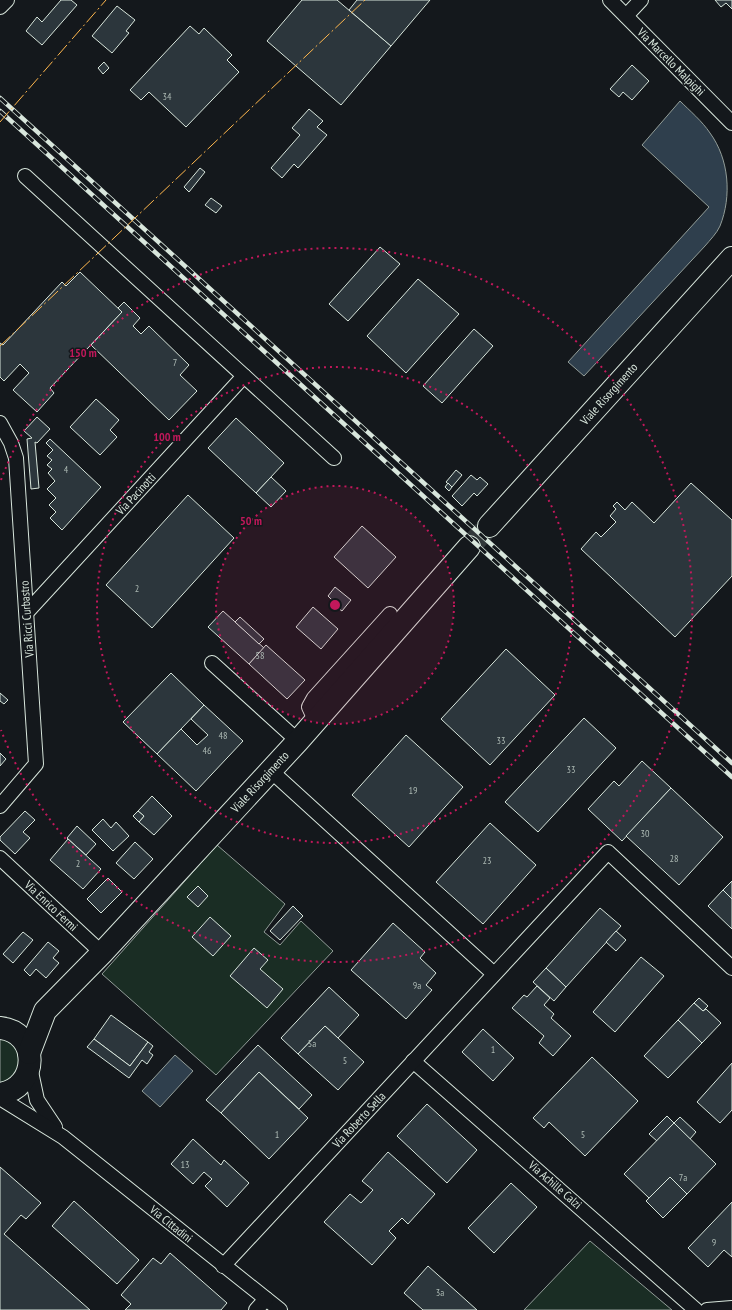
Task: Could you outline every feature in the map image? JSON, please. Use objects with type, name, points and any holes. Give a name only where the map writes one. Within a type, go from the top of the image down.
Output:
[{"type":"main road","name":"Viale Risorgimento","points":[[489,526],[731,258]]},
{"type":"main road","name":"Viale Risorgimento","points":[[1,1028],[45,1011],[102,953],[298,741],[469,547]]},
{"type":"main road","name":"Viale Risorgimento","points":[[0,1094],[17,1088],[23,1081],[45,1011]]},
{"type":"main road","points":[[1,1028],[20,1037],[29,1060]]},
{"type":"street","points":[[0,7],[7,0]]},
{"type":"street","name":"Via Marcello Malpighi","points":[[610,0],[732,123]]},
{"type":"street","points":[[626,16],[641,0]]},
{"type":"street","points":[[25,176],[334,458]]},
{"type":"street","name":"Via Pacinotti","points":[[27,612],[244,376]]},
{"type":"street","name":"Via Ricci Curbastro","points":[[0,423],[11,443],[16,458],[36,764],[0,806]]},
{"type":"street","points":[[316,720],[309,707],[314,698],[390,614]]},
{"type":"street","points":[[212,663],[298,741]]},
{"type":"street","points":[[270,770],[494,974]]},
{"type":"street","name":"Via Roberto Sella","points":[[223,1266],[608,852],[732,968]]},
{"type":"street","name":"Via Enrico Fermi","points":[[0,858],[102,953]]},
{"type":"street","name":"Via Cittadini","points":[[29,1060],[37,1100],[48,1119],[63,1137]]},
{"type":"street","name":"Via Achille Calzi","points":[[414,1061],[696,1310]]},
{"type":"street","name":"Via Cittadini","points":[[0,1098],[63,1137],[280,1310]]},
{"type":"street","points":[[256,1310],[266,1299]]},
{"type":"street","points":[[707,1310],[732,1308]]},
{"type":"green space","points":[[217,845],[285,904],[264,932],[280,945],[301,921],[333,951],[216,1075],[102,974]]},
{"type":"green space","points":[[0,1036],[11,1040],[21,1056],[18,1073],[0,1086]]},
{"type":"green space","points":[[590,1241],[672,1310],[524,1310]]},
{"type":"water","points":[[680,101],[700,120],[707,129],[716,143],[725,166],[727,178],[726,202],[720,226],[705,246],[584,376],[568,362],[709,207],[642,145]]},
{"type":"water","points":[[175,1055],[193,1071],[160,1107],[142,1091]]},
{"type":"building","points":[[61,0],[71,0],[77,5],[42,45],[26,31],[37,17],[42,22]]},
{"type":"building","points":[[302,0],[337,0],[391,46],[341,105],[267,41]]},
{"type":"building","points":[[357,0],[430,0],[391,46],[349,10]]},
{"type":"building","points":[[715,0],[732,0],[732,9],[726,3],[721,7]]},
{"type":"building","points":[[117,6],[135,20],[126,31],[129,33],[112,53],[92,36]]},
{"type":"building","points":[[190,26],[199,34],[204,28],[232,55],[227,60],[239,72],[186,127],[149,92],[141,100],[130,90]]},
{"type":"building","points":[[104,62],[109,68],[103,74],[98,68]]},
{"type":"building","points":[[632,65],[649,81],[632,100],[623,92],[619,97],[610,89]]},
{"type":"building","points":[[309,109],[323,121],[317,127],[327,135],[298,168],[294,164],[282,178],[271,168],[300,135],[292,128]]},
{"type":"building","points":[[200,168],[205,172],[189,192],[184,187]]},
{"type":"building","points":[[211,198],[222,206],[216,213],[205,205]]},
{"type":"building","points":[[380,247],[400,264],[348,321],[329,304]]},
{"type":"building","points":[[80,272],[122,312],[50,388],[54,393],[37,412],[13,390],[29,373],[20,364],[4,381],[0,377],[0,343],[3,345],[62,282],[66,286]]},
{"type":"building","points":[[418,279],[459,314],[406,373],[367,336]]},
{"type":"building","points":[[124,302],[140,318],[133,326],[141,334],[149,326],[189,365],[180,375],[197,391],[169,420],[91,345],[122,312],[118,308]]},
{"type":"building","points":[[474,329],[493,346],[442,403],[423,386]]},
{"type":"building","points":[[96,399],[119,420],[110,430],[117,437],[100,455],[70,427]]},
{"type":"building","points":[[37,417],[50,429],[37,443],[35,442],[39,488],[31,489],[27,439],[32,438],[24,431]]},
{"type":"building","points":[[236,418],[284,463],[256,493],[208,448]]},
{"type":"building","points":[[50,439],[101,487],[62,530],[50,518],[56,512],[49,505],[56,498],[47,489],[55,481],[48,473],[52,469],[47,465],[52,460],[47,456],[53,450],[46,443]]},
{"type":"building","points":[[456,470],[462,475],[452,487],[446,482]]},
{"type":"building","points":[[471,475],[477,480],[480,477],[488,484],[477,496],[474,493],[462,506],[452,496]]},
{"type":"building","points":[[271,477],[286,491],[271,507],[256,493]]},
{"type":"building","points":[[448,483],[452,487],[449,491],[445,487]]},
{"type":"building","points":[[691,483],[732,520],[732,576],[675,637],[581,549],[596,532],[601,537],[616,522],[610,516],[616,509],[613,506],[617,502],[625,510],[632,502],[654,523]]},
{"type":"building","points":[[188,495],[234,538],[152,628],[106,585]]},
{"type":"building","points":[[362,526],[396,557],[368,588],[334,557]]},
{"type":"building","points":[[335,587],[351,600],[342,611],[330,602],[332,600],[328,596]]},
{"type":"building","points":[[313,607],[338,629],[321,649],[296,627]]},
{"type":"building","points":[[223,611],[264,648],[249,664],[208,627]]},
{"type":"building","points":[[240,617],[264,639],[259,644],[235,622]]},
{"type":"building","points":[[266,645],[305,680],[287,699],[249,664]]},
{"type":"building","points":[[506,649],[555,695],[490,765],[441,719]]},
{"type":"building","points":[[171,673],[204,705],[157,754],[123,722]]},
{"type":"building","points":[[0,693],[8,700],[4,704],[0,701]]},
{"type":"building","points":[[204,705],[243,741],[196,791],[157,754],[181,729],[197,745],[208,735],[191,719]]},
{"type":"building","points":[[584,718],[616,748],[538,832],[505,802]]},
{"type":"building","points":[[406,735],[463,787],[409,847],[352,795]]},
{"type":"building","points":[[0,753],[6,759],[0,766]]},
{"type":"building","points":[[642,761],[671,788],[622,841],[588,809],[614,781],[619,786]]},
{"type":"building","points":[[671,788],[723,837],[679,885],[626,836]]},
{"type":"building","points":[[152,796],[172,816],[154,835],[139,822],[144,816],[138,811]]},
{"type":"building","points":[[25,811],[35,820],[23,832],[30,838],[15,854],[0,840],[0,837]]},
{"type":"building","points":[[138,811],[144,816],[139,822],[133,816]]},
{"type":"building","points":[[103,819],[111,828],[116,822],[129,836],[113,851],[92,830]]},
{"type":"building","points":[[490,823],[536,865],[483,924],[436,882]]},
{"type":"building","points":[[77,826],[96,844],[86,855],[67,838]]},
{"type":"building","points":[[68,839],[101,869],[83,889],[50,860]]},
{"type":"building","points":[[135,842],[153,859],[134,879],[116,863]]},
{"type":"building","points":[[108,878],[122,892],[101,913],[87,899]]},
{"type":"building","points":[[732,881],[732,899],[723,890]]},
{"type":"building","points":[[198,886],[208,896],[198,907],[187,897]]},
{"type":"building","points":[[723,890],[732,899],[732,929],[708,906]]},
{"type":"building","points":[[293,906],[303,916],[280,940],[270,931]]},
{"type":"building","points":[[600,908],[621,926],[566,987],[546,968]]},
{"type":"building","points":[[210,917],[231,936],[213,956],[192,937]]},
{"type":"building","points":[[393,923],[425,952],[420,958],[436,973],[426,985],[432,990],[406,1019],[351,970]]},
{"type":"building","points":[[616,931],[626,940],[616,951],[606,942]]},
{"type":"building","points":[[23,932],[33,940],[13,963],[3,954]]},
{"type":"building","points":[[48,942],[59,951],[53,958],[59,963],[46,978],[36,969],[30,976],[24,970]]},
{"type":"building","points":[[254,948],[268,960],[260,969],[283,989],[267,1008],[230,976]]},
{"type":"building","points":[[641,957],[664,976],[615,1032],[593,1012]]},
{"type":"building","points":[[546,968],[566,987],[554,1001],[533,982]]},
{"type":"building","points":[[537,986],[550,998],[544,1005],[554,1014],[551,1018],[571,1036],[553,1056],[539,1043],[544,1036],[512,1008],[524,995],[527,997]]},
{"type":"building","points":[[329,987],[359,1015],[338,1038],[325,1026],[298,1054],[281,1038]]},
{"type":"building","points":[[699,998],[708,1006],[703,1011],[694,1003]]},
{"type":"building","points":[[694,1003],[703,1011],[706,1009],[721,1023],[702,1043],[678,1020]]},
{"type":"building","points":[[111,1015],[148,1042],[130,1066],[94,1039]]},
{"type":"building","points":[[678,1020],[702,1043],[668,1078],[644,1056]]},
{"type":"building","points":[[325,1026],[364,1062],[338,1090],[298,1054]]},
{"type":"building","points":[[483,1029],[514,1058],[493,1081],[462,1052]]},
{"type":"building","points":[[94,1039],[130,1066],[148,1042],[153,1046],[149,1052],[153,1055],[147,1064],[142,1060],[129,1078],[87,1047]]},
{"type":"building","points":[[258,1045],[312,1095],[299,1109],[259,1072],[221,1113],[206,1100]]},
{"type":"building","points":[[592,1057],[638,1101],[585,1156],[549,1122],[544,1128],[533,1118]]},
{"type":"building","points":[[732,1063],[732,1110],[720,1123],[697,1102]]},
{"type":"building","points":[[259,1072],[308,1118],[269,1159],[221,1113]]},
{"type":"building","points":[[427,1104],[477,1150],[447,1183],[397,1136]]},
{"type":"building","points":[[667,1116],[674,1123],[657,1141],[649,1134]]},
{"type":"building","points":[[680,1117],[696,1132],[690,1139],[674,1123]]},
{"type":"building","points":[[674,1123],[716,1164],[687,1194],[670,1177],[649,1198],[624,1174]]},
{"type":"building","points":[[193,1139],[221,1165],[224,1160],[249,1183],[227,1207],[205,1186],[212,1179],[204,1172],[193,1184],[171,1164]]},
{"type":"building","points":[[388,1152],[435,1194],[408,1224],[402,1218],[389,1231],[396,1238],[372,1265],[324,1222],[350,1194],[361,1203],[373,1190],[362,1181]]},
{"type":"building","points":[[0,1167],[41,1203],[26,1219],[21,1215],[4,1234],[90,1310],[0,1310]]},
{"type":"building","points":[[670,1177],[687,1194],[663,1218],[646,1201]]},
{"type":"building","points":[[511,1183],[537,1207],[494,1253],[468,1228]]},
{"type":"building","points":[[74,1201],[139,1260],[117,1284],[52,1226]]},
{"type":"building","points":[[732,1202],[732,1257],[724,1250],[708,1267],[688,1248]]},
{"type":"building","points":[[170,1253],[227,1303],[221,1310],[125,1310],[131,1304],[121,1295],[153,1258],[161,1264]]},
{"type":"building","points":[[428,1266],[477,1310],[423,1310],[404,1293]]},
{"type":"tunnel","points":[[469,547],[489,526]]},
{"type":"railway","points":[[0,98],[732,763]]},
{"type":"railway","points":[[0,111],[732,777]]},
{"type":"power","points":[[0,122],[106,0]]},
{"type":"power","points":[[0,346],[365,0]]}]
